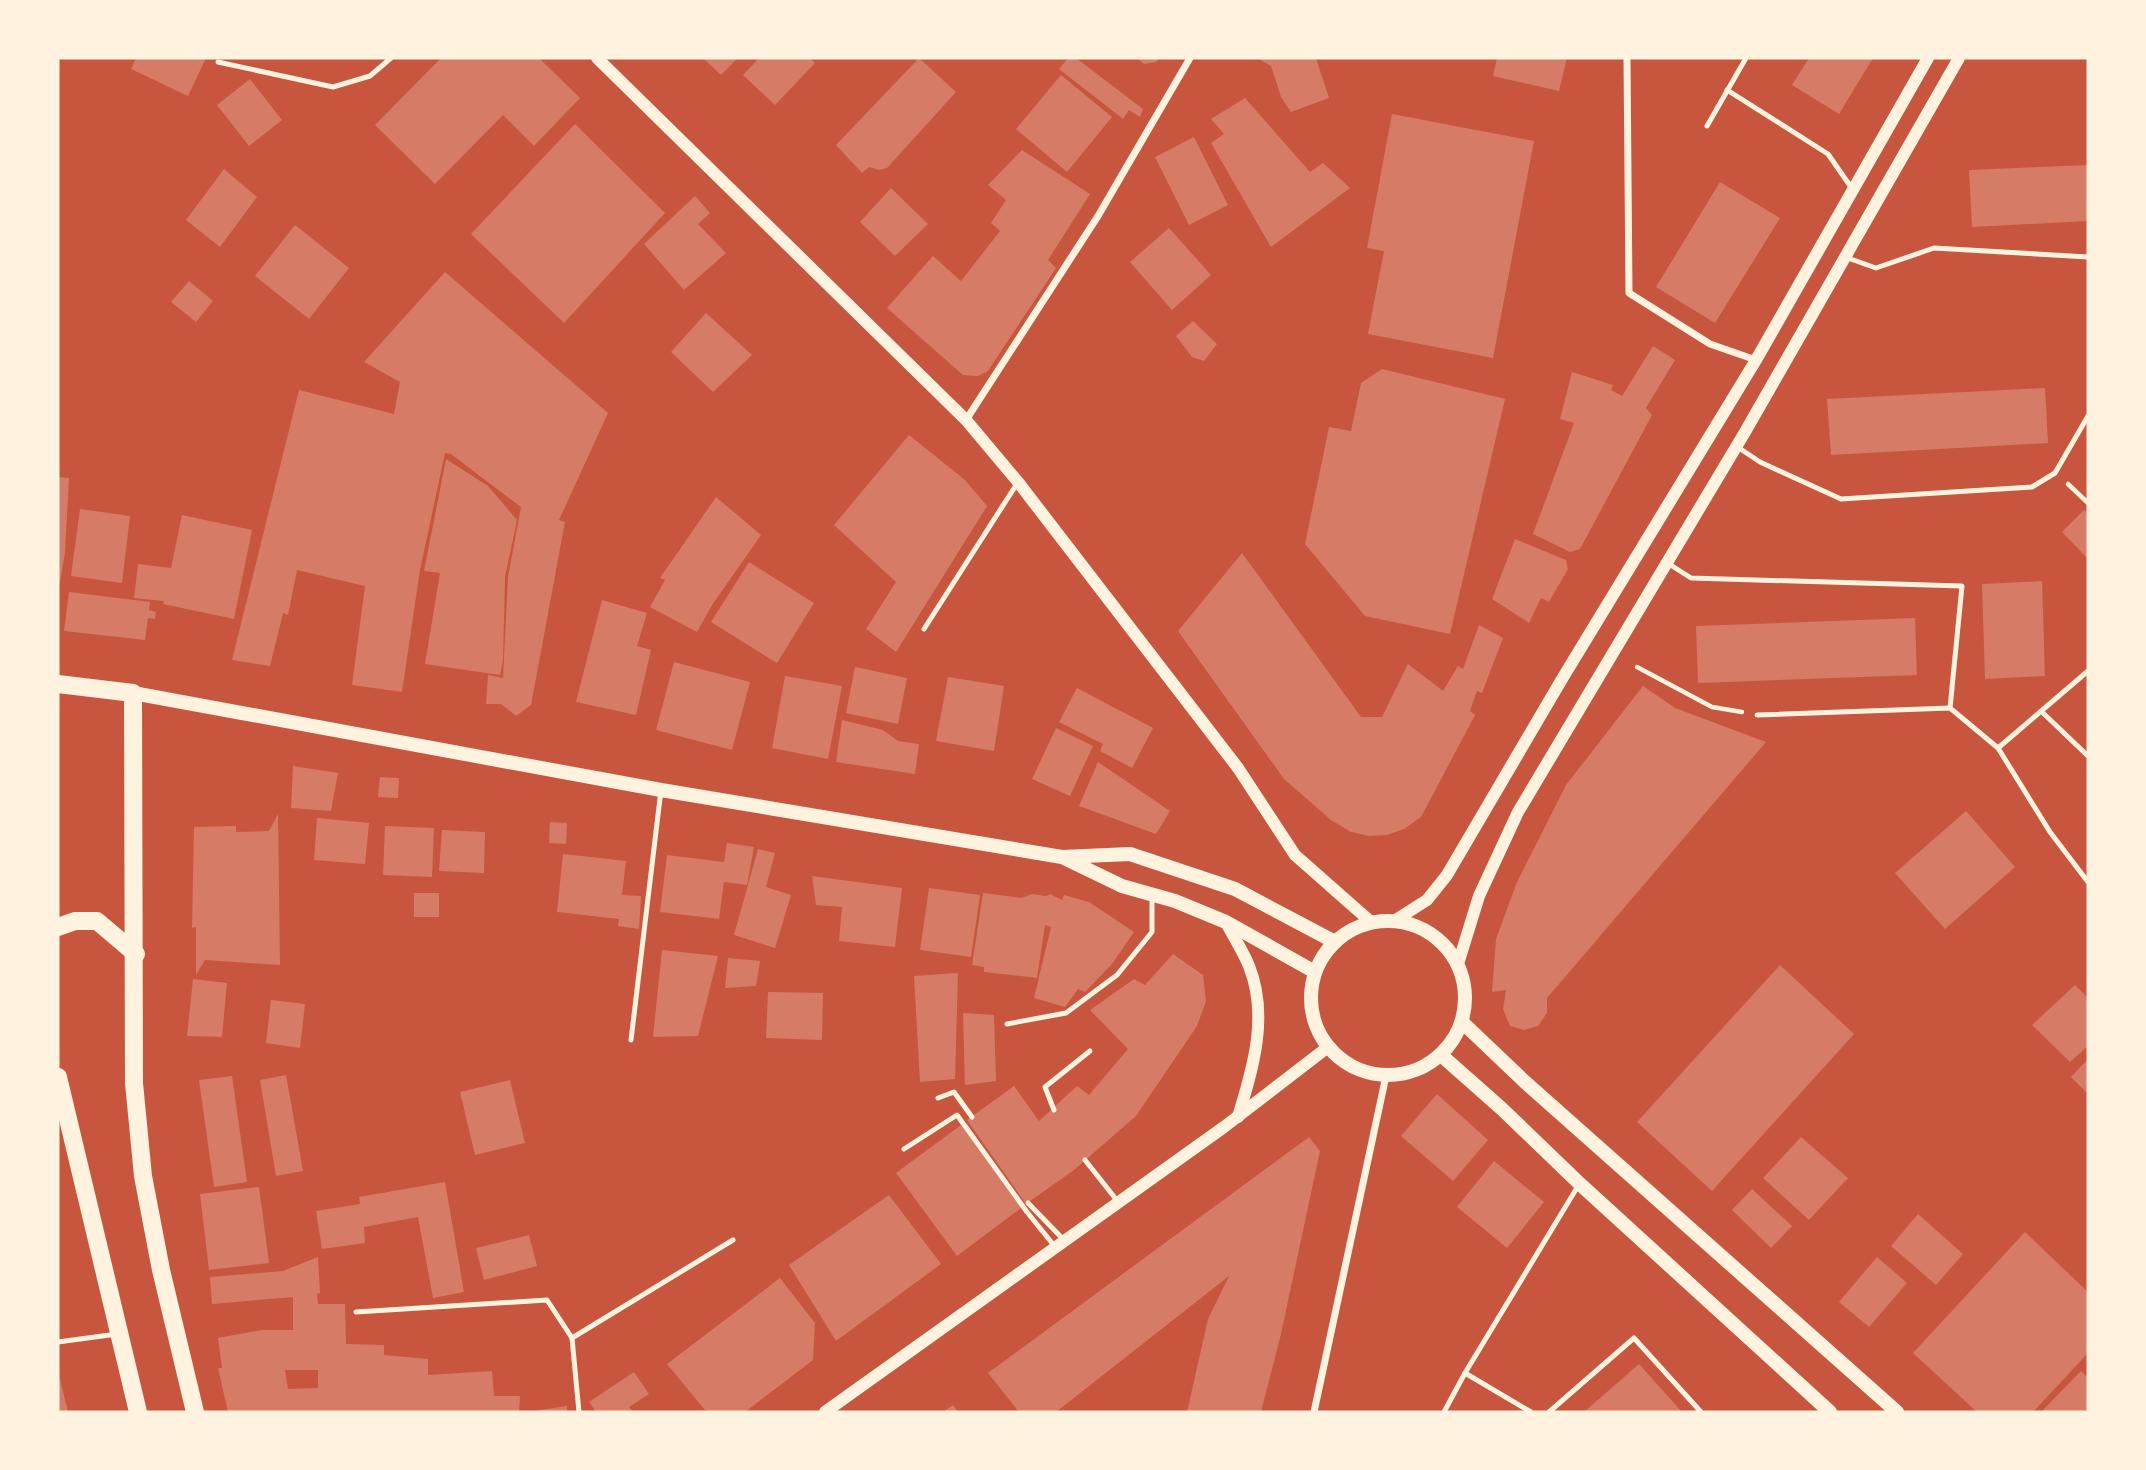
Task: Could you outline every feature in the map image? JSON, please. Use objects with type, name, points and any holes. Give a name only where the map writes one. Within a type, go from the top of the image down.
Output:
[{"type":"main road","points":[[58,684],[133,693],[661,790],[1062,857],[1130,853],[1235,888],[1335,942]]},
{"type":"main road","points":[[133,693],[136,954],[134,1083],[144,1177],[161,1270],[195,1412]]},
{"type":"main road","points":[[1062,857],[1122,886],[1152,894],[1226,922],[1315,972]]},
{"type":"main road","points":[[58,927],[75,920],[97,921],[136,954]]},
{"type":"main road","points":[[1394,921],[1413,925],[1441,942],[1458,964],[1465,992],[1462,1022],[1441,1055],[1415,1071],[1386,1076],[1367,1073],[1349,1065],[1328,1047],[1315,1024],[1311,998],[1315,972],[1323,956],[1335,942],[1351,930],[1371,922],[1394,921]]},
{"type":"main road","points":[[1462,1022],[1525,1082],[1897,1412]]},
{"type":"main road","points":[[1441,1055],[1830,1412]]},
{"type":"main road","points":[[58,1083],[138,1412]]},
{"type":"street","points":[[597,58],[966,420],[1018,482],[1238,768],[1295,855],[1371,922]]},
{"type":"street","points":[[966,420],[1098,216],[1190,58]]},
{"type":"street","points":[[1627,58],[1629,293],[1710,344],[1756,359]]},
{"type":"street","points":[[1394,921],[1427,900],[1447,876],[1562,679],[1756,359],[1928,58]]},
{"type":"street","points":[[1458,964],[1479,895],[1518,813],[1736,446],[1959,58]]},
{"type":"street","points":[[1226,922],[1249,967],[1258,1007],[1256,1056],[1238,1117]]},
{"type":"street","points":[[825,1412],[1238,1117],[1328,1047]]},
{"type":"street","points":[[1314,1412],[1386,1076]]},
{"type":"lane","points":[[218,62],[333,86],[370,76],[391,58]]},
{"type":"lane","points":[[1707,126],[1746,58]]},
{"type":"lane","points":[[1727,90],[1828,154],[1853,190]]},
{"type":"lane","points":[[1845,257],[1876,268],[1934,248],[2088,257]]},
{"type":"lane","points":[[1736,446],[1760,462],[1841,499],[2032,487],[2056,473],[2088,416]]},
{"type":"lane","points":[[924,629],[1018,482]]},
{"type":"lane","points":[[1667,562],[1691,578],[1962,586],[1951,708]]},
{"type":"lane","points":[[1998,748],[2088,671]]},
{"type":"lane","points":[[1756,715],[1951,708],[1998,748],[2050,832],[2088,882]]},
{"type":"lane","points":[[2042,712],[2088,756]]},
{"type":"lane","points":[[631,1040],[661,790]]},
{"type":"lane","points":[[1007,1024],[1066,1013],[1117,975],[1152,932],[1152,894]]},
{"type":"lane","points":[[1054,1110],[1045,1087],[1090,1051]]},
{"type":"lane","points":[[938,1098],[954,1093],[972,1117]]},
{"type":"lane","points":[[904,1149],[957,1115],[1027,1212],[1060,1244]]},
{"type":"lane","points":[[1085,1160],[1119,1203]]},
{"type":"lane","points":[[1444,1412],[1580,1184]]},
{"type":"lane","points":[[1028,1203],[1060,1244]]},
{"type":"lane","points":[[572,1338],[733,1240]]},
{"type":"lane","points":[[356,1312],[547,1300],[572,1338],[579,1412]]},
{"type":"lane","points":[[58,1342],[120,1334]]},
{"type":"lane","points":[[1549,1412],[1634,1338],[1701,1412]]},
{"type":"lane","points":[[1465,1373],[1531,1412]]},
{"type":"path","points":[[2056,473],[2088,503]]},
{"type":"path","points":[[1637,667],[1712,707],[1756,715]]},
{"type":"building","points":[[136,58],[206,58],[188,96],[131,69]]},
{"type":"building","points":[[441,58],[539,58],[580,98],[534,146],[503,115],[435,184],[375,125]]},
{"type":"building","points":[[703,58],[738,58],[721,75]]},
{"type":"building","points":[[759,58],[810,58],[815,63],[775,105],[743,75]]},
{"type":"building","points":[[919,58],[956,92],[887,168],[879,170],[869,167],[862,173],[836,145]]},
{"type":"building","points":[[1068,58],[1076,58],[1143,109],[1140,117],[1129,110],[1123,119],[1059,69]]},
{"type":"building","points":[[1137,58],[1160,58],[1156,62],[1144,64]]},
{"type":"building","points":[[1257,58],[1316,58],[1329,98],[1291,112],[1281,97],[1271,66]]},
{"type":"building","points":[[1497,58],[1567,58],[1559,91],[1493,76]]},
{"type":"building","points":[[1809,58],[1873,58],[1839,114],[1792,85]]},
{"type":"building","points":[[1061,75],[1112,117],[1067,172],[1016,129]]},
{"type":"building","points":[[250,79],[282,120],[249,146],[217,105]]},
{"type":"building","points":[[1245,98],[1310,172],[1323,163],[1350,188],[1271,247],[1211,143],[1224,134],[1211,119]]},
{"type":"building","points":[[1392,114],[1534,141],[1493,358],[1368,334],[1384,251],[1367,248]]},
{"type":"building","points":[[575,124],[665,213],[564,323],[471,234]]},
{"type":"building","points":[[1194,137],[1228,205],[1189,225],[1155,157]]},
{"type":"building","points":[[1022,150],[1090,194],[1048,260],[1056,268],[988,371],[978,376],[963,375],[887,308],[933,256],[961,281],[1000,231],[991,223],[1006,200],[988,185]]},
{"type":"building","points":[[2088,165],[2088,221],[1972,227],[1969,170]]},
{"type":"building","points":[[224,169],[257,197],[220,247],[186,220]]},
{"type":"building","points":[[1720,182],[1780,218],[1715,323],[1656,287]]},
{"type":"building","points":[[891,188],[928,224],[895,256],[860,222]]},
{"type":"building","points":[[695,196],[710,213],[698,224],[726,253],[684,290],[644,244]]},
{"type":"building","points":[[295,225],[349,268],[309,319],[255,276]]},
{"type":"building","points":[[1169,228],[1211,275],[1172,310],[1130,262]]},
{"type":"building","points":[[445,272],[608,413],[559,520],[565,522],[531,705],[516,716],[501,704],[486,704],[488,675],[503,678],[508,577],[521,507],[451,454],[445,453],[420,570],[402,692],[352,685],[365,586],[297,570],[288,615],[283,613],[270,666],[232,660],[299,390],[394,414],[400,382],[364,362]]},
{"type":"building","points":[[189,281],[213,301],[196,322],[171,302]]},
{"type":"building","points":[[706,313],[752,355],[713,392],[671,352]]},
{"type":"building","points":[[1193,321],[1217,344],[1204,361],[1192,357],[1176,336]]},
{"type":"building","points":[[1653,346],[1675,360],[1646,408],[1652,415],[1580,549],[1570,552],[1533,534],[1574,423],[1560,419],[1572,372],[1613,385],[1611,390],[1622,396]]},
{"type":"building","points":[[1382,369],[1505,399],[1450,634],[1365,616],[1305,544],[1329,427],[1351,431],[1361,383]]},
{"type":"building","points":[[2045,388],[2048,443],[1831,455],[1827,399]]},
{"type":"building","points":[[909,435],[965,480],[987,506],[896,652],[866,629],[896,582],[834,525]]},
{"type":"building","points":[[446,459],[488,486],[517,520],[505,577],[503,660],[500,675],[425,664],[440,573],[424,571]]},
{"type":"building","points":[[58,477],[69,478],[65,553],[59,587]]},
{"type":"building","points":[[716,497],[761,535],[712,605],[697,632],[650,607],[665,580],[660,578]]},
{"type":"building","points":[[80,509],[130,516],[122,583],[71,576]]},
{"type":"building","points":[[2084,510],[2088,513],[2088,559],[2062,532]]},
{"type":"building","points":[[182,515],[252,530],[234,619],[163,604],[164,601],[134,598],[138,564],[171,568]]},
{"type":"building","points":[[1515,539],[1566,560],[1568,569],[1549,602],[1541,598],[1529,623],[1492,599]]},
{"type":"building","points":[[1242,553],[1361,717],[1382,717],[1408,664],[1443,691],[1458,666],[1463,669],[1479,625],[1503,638],[1482,693],[1477,691],[1470,711],[1475,715],[1421,817],[1404,829],[1387,835],[1369,836],[1351,832],[1331,820],[1284,779],[1178,631]]},
{"type":"building","points":[[749,562],[814,603],[777,663],[711,622]]},
{"type":"building","points":[[2042,581],[2045,676],[1985,679],[1982,584]]},
{"type":"building","points":[[69,592],[150,602],[149,610],[156,612],[155,619],[148,618],[145,640],[64,631]]},
{"type":"building","points":[[602,600],[647,613],[637,646],[651,650],[636,715],[576,702]]},
{"type":"building","points":[[1915,618],[1917,675],[1698,683],[1696,626]]},
{"type":"building","points":[[674,662],[750,682],[732,750],[656,730]]},
{"type":"building","points":[[855,667],[907,678],[898,724],[846,713]]},
{"type":"building","points":[[785,676],[842,686],[828,759],[772,748]]},
{"type":"building","points":[[948,677],[1004,686],[994,751],[936,741]]},
{"type":"building","points":[[1643,686],[1675,708],[1766,742],[1547,998],[1547,1013],[1538,1026],[1524,1030],[1510,1026],[1503,1009],[1506,990],[1492,992],[1496,939],[1517,882],[1566,785]]},
{"type":"building","points":[[1077,688],[1153,728],[1132,768],[1100,751],[1103,744],[1059,722]]},
{"type":"building","points":[[842,720],[883,730],[898,741],[919,744],[915,774],[836,762]]},
{"type":"building","points":[[1056,728],[1093,746],[1070,796],[1032,779]]},
{"type":"building","points":[[1098,762],[1170,811],[1156,834],[1079,806]]},
{"type":"building","points":[[293,766],[338,773],[331,811],[291,808]]},
{"type":"building","points":[[380,777],[399,778],[398,798],[378,797]]},
{"type":"building","points":[[1966,811],[2015,867],[1945,929],[1895,873]]},
{"type":"building","points":[[278,814],[280,965],[205,960],[196,975],[196,927],[192,928],[194,827],[236,826],[236,832],[269,831]]},
{"type":"building","points":[[317,818],[369,823],[365,864],[314,860]]},
{"type":"building","points":[[550,822],[567,823],[566,844],[549,843]]},
{"type":"building","points":[[385,826],[434,828],[432,877],[383,875]]},
{"type":"building","points":[[442,830],[485,832],[484,873],[439,871]]},
{"type":"building","points":[[727,843],[754,847],[747,885],[724,882],[719,919],[660,912],[667,855],[724,862]]},
{"type":"building","points":[[758,849],[775,853],[766,887],[791,895],[775,948],[734,935]]},
{"type":"building","points":[[563,854],[626,861],[622,895],[641,896],[639,929],[618,926],[619,919],[557,912]]},
{"type":"building","points":[[812,876],[902,888],[895,947],[839,941],[842,907],[816,905]]},
{"type":"building","points":[[929,888],[980,895],[971,957],[920,950]]},
{"type":"building","points":[[414,893],[439,893],[439,917],[414,917]]},
{"type":"building","points":[[983,893],[1021,898],[1032,894],[1050,894],[1062,900],[1064,895],[1089,902],[1134,932],[1112,964],[1085,992],[1078,989],[1065,1007],[1034,998],[1051,927],[1045,925],[1037,978],[984,972],[984,967],[972,965]]},
{"type":"building","points":[[662,950],[718,956],[698,1036],[653,1037]]},
{"type":"building","points":[[1173,954],[1203,975],[1206,1001],[1197,1026],[1136,1116],[1074,1170],[1026,1204],[967,1120],[1014,1086],[1039,1121],[1077,1086],[1089,1095],[1128,1049],[1090,1010],[1134,979],[1145,985]]},
{"type":"building","points":[[728,958],[760,961],[756,986],[725,988]]},
{"type":"building","points":[[1780,965],[1854,1034],[1712,1191],[1637,1122]]},
{"type":"building","points":[[958,973],[955,1079],[920,1082],[914,976]]},
{"type":"building","points":[[193,979],[227,983],[222,1037],[187,1036]]},
{"type":"building","points":[[2075,985],[2088,998],[2088,1046],[2070,1062],[2032,1025]]},
{"type":"building","points":[[768,992],[823,993],[822,1040],[766,1038]]},
{"type":"building","points":[[271,1000],[305,1004],[300,1048],[266,1043]]},
{"type":"building","points":[[963,1013],[994,1015],[996,1081],[965,1085]]},
{"type":"building","points":[[2088,1059],[2088,1094],[2071,1077]]},
{"type":"building","points":[[286,1075],[303,1171],[276,1176],[260,1080]]},
{"type":"building","points":[[232,1076],[247,1182],[214,1187],[199,1080]]},
{"type":"building","points":[[510,1080],[525,1143],[475,1155],[460,1092]]},
{"type":"building","points":[[1437,1094],[1488,1140],[1453,1181],[1401,1136]]},
{"type":"building","points":[[961,1125],[1021,1208],[957,1256],[896,1173]]},
{"type":"building","points":[[1309,1137],[1320,1151],[1281,1334],[1261,1412],[1187,1412],[1208,1319],[1229,1276],[1056,1412],[1019,1412],[988,1373]]},
{"type":"building","points":[[1801,1137],[1848,1178],[1809,1220],[1763,1178]]},
{"type":"building","points":[[1494,1161],[1544,1202],[1507,1248],[1457,1207]]},
{"type":"building","points":[[445,1182],[464,1292],[433,1298],[418,1217],[364,1227],[365,1243],[322,1249],[316,1211],[360,1204],[359,1197]]},
{"type":"building","points":[[259,1187],[269,1263],[209,1270],[200,1194]]},
{"type":"building","points":[[1752,1189],[1792,1226],[1771,1248],[1732,1210]]},
{"type":"building","points":[[889,1195],[941,1264],[836,1341],[789,1265]]},
{"type":"building","points":[[1918,1214],[1963,1254],[1936,1285],[1891,1246]]},
{"type":"building","points":[[2025,1232],[2088,1292],[2088,1353],[2033,1412],[1977,1412],[1913,1353]]},
{"type":"building","points":[[529,1235],[537,1266],[484,1280],[476,1248]]},
{"type":"building","points":[[318,1257],[318,1304],[345,1304],[346,1344],[384,1345],[384,1355],[428,1359],[428,1375],[492,1371],[494,1396],[520,1396],[519,1412],[228,1412],[218,1368],[222,1368],[218,1338],[262,1330],[293,1330],[293,1297],[212,1304],[210,1277],[283,1271]],"holes":[[[285,1370],[318,1370],[318,1388],[288,1389]]]},
{"type":"building","points":[[1877,1257],[1907,1283],[1869,1327],[1839,1302]]},
{"type":"building","points":[[780,1278],[815,1323],[813,1360],[745,1412],[705,1410],[667,1364]]},
{"type":"building","points":[[1639,1364],[1682,1412],[1584,1412]]},
{"type":"building","points":[[2081,1371],[2088,1378],[2088,1412],[2041,1412]]},
{"type":"building","points":[[634,1372],[649,1394],[629,1407],[633,1412],[596,1412],[589,1402]]},
{"type":"building","points":[[59,1375],[68,1412],[58,1412]]},
{"type":"building","points":[[953,1405],[958,1412],[943,1412]]},
{"type":"building","points":[[567,1406],[567,1412],[534,1412],[534,1411]]}]
